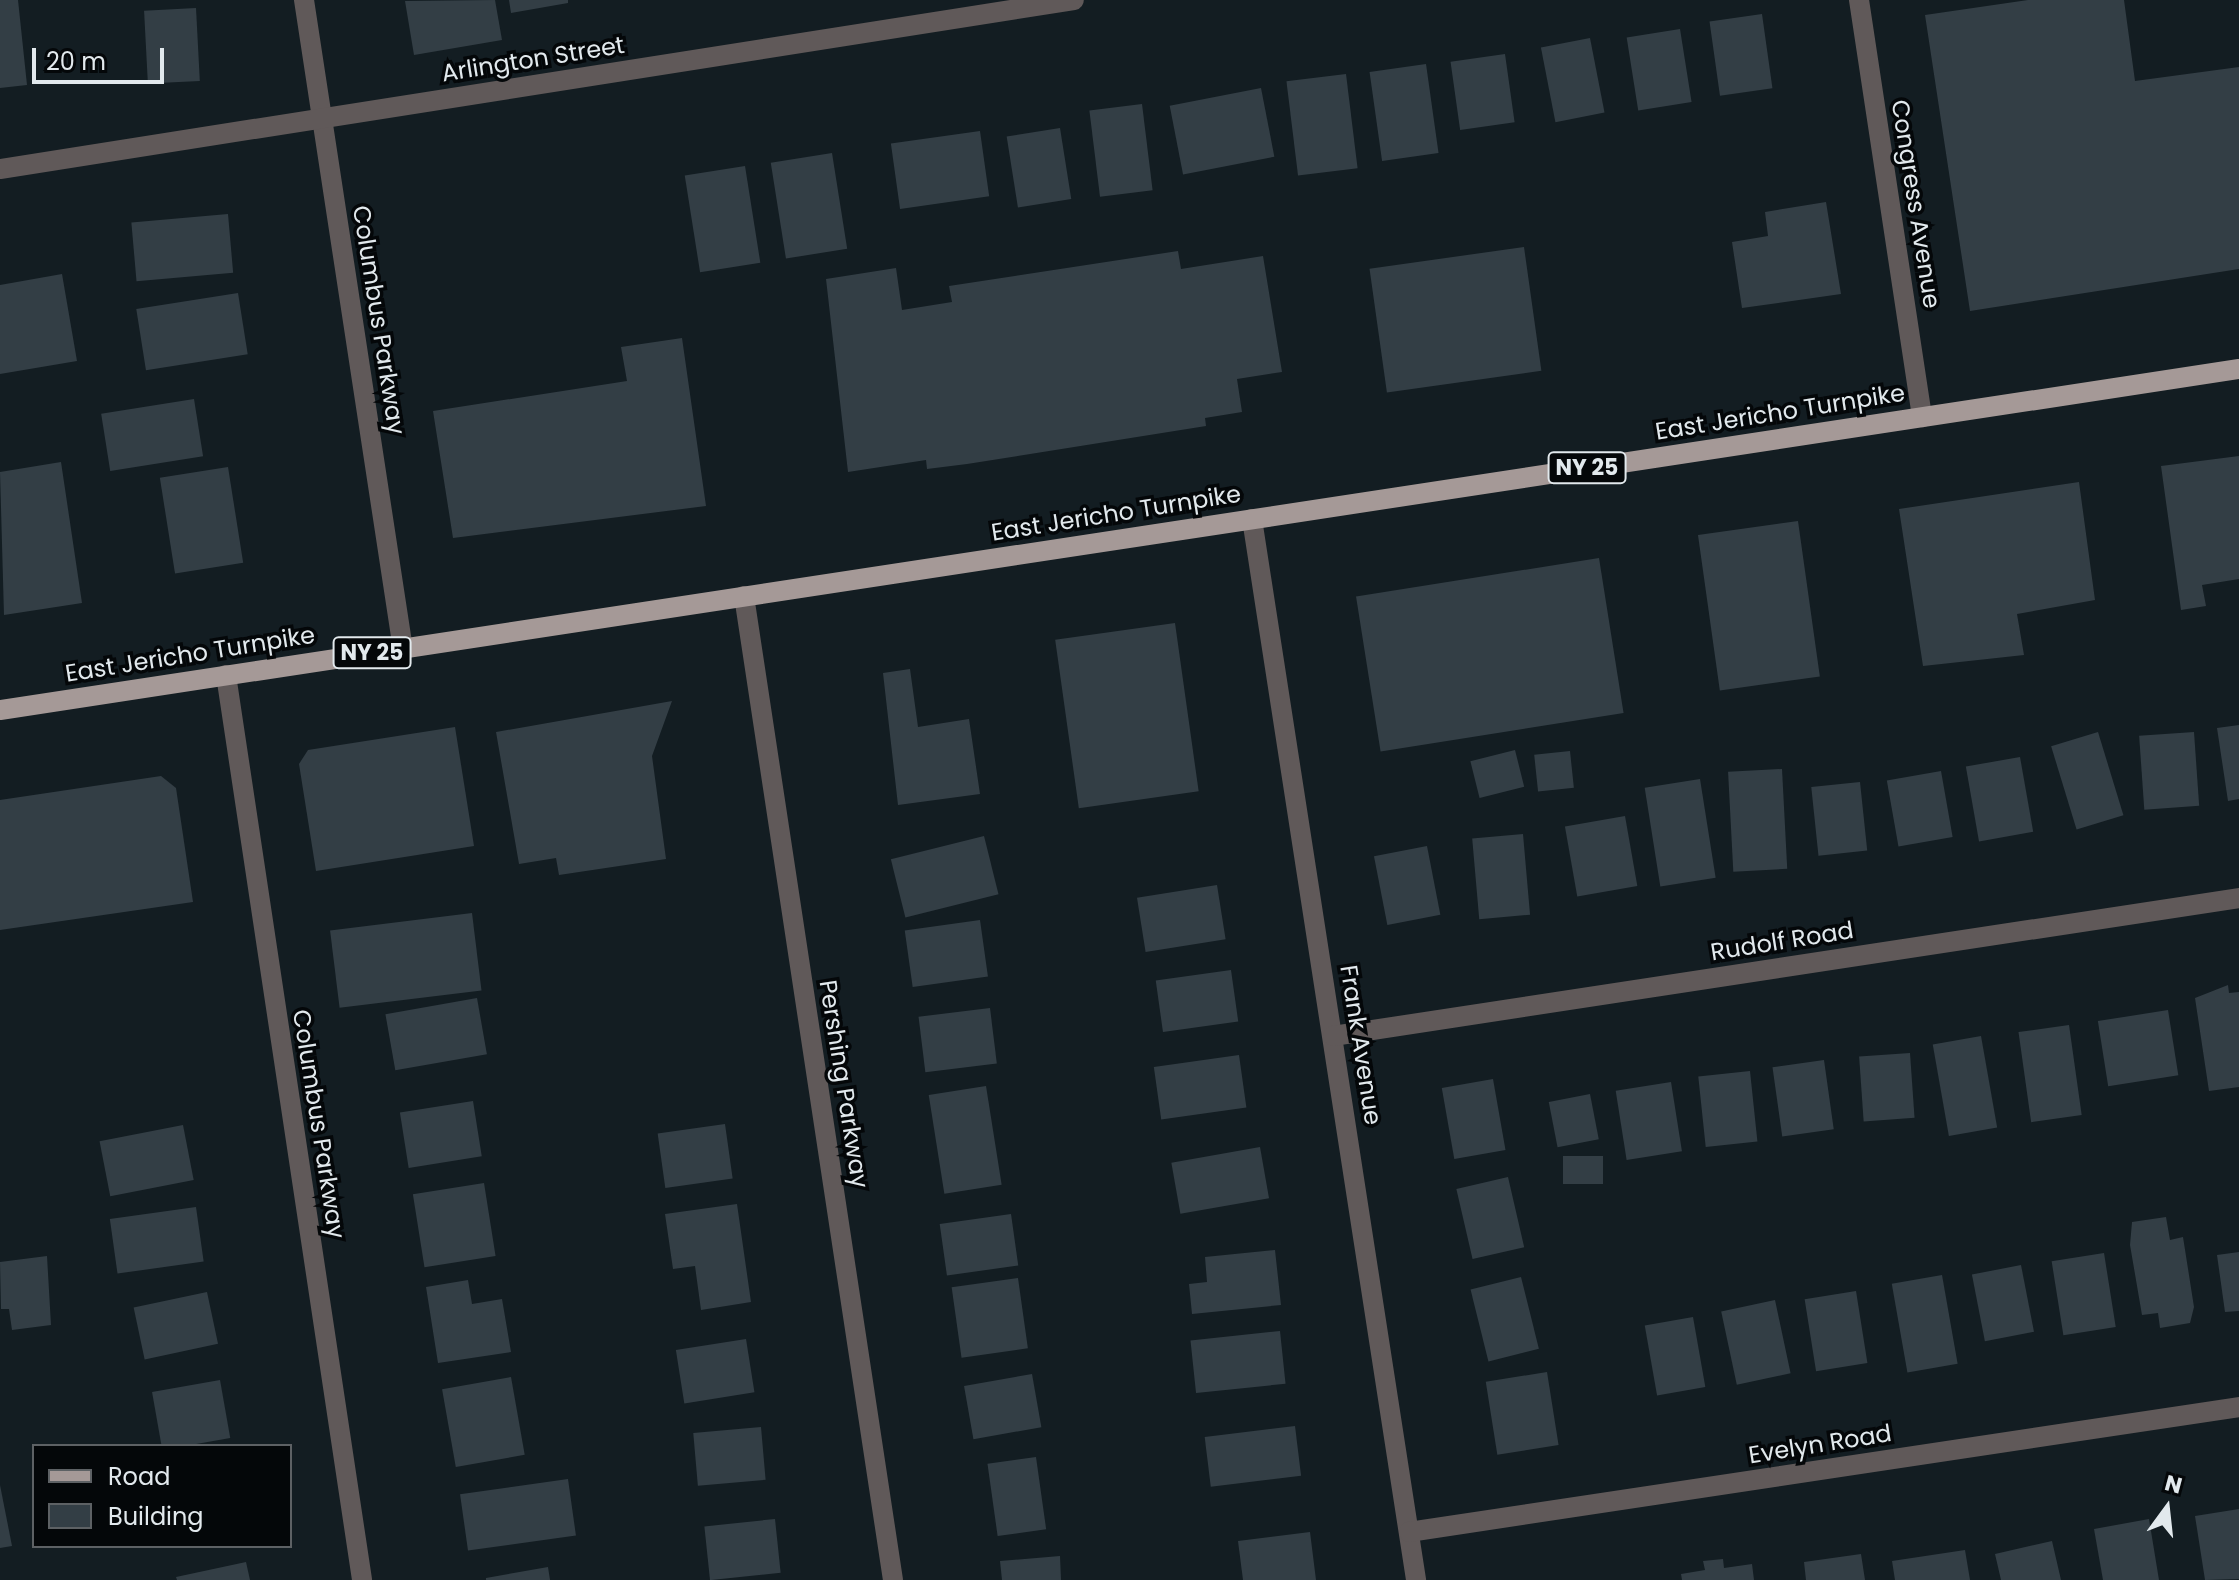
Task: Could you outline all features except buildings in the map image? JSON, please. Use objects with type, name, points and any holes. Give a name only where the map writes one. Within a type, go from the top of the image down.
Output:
[{"type":"main road","name":"East Jericho Turnpike","points":[[0,710],[2239,369]]},
{"type":"street","name":"Columbus Parkway","points":[[304,0],[403,649]]},
{"type":"street","name":"Arlington Street","points":[[0,169],[1074,0]]},
{"type":"street","name":"Congress Avenue","points":[[1859,0],[1922,417]]},
{"type":"street","name":"Frank Avenue","points":[[1252,519],[1416,1580]]},
{"type":"street","name":"Pershing Parkway","points":[[744,596],[893,1580]]},
{"type":"street","name":"Columbus Parkway","points":[[226,675],[362,1580]]},
{"type":"street","name":"Rudolf Road","points":[[1333,1036],[2239,898]]},
{"type":"street","name":"Evelyn Road","points":[[1409,1532],[2239,1407]]}]
